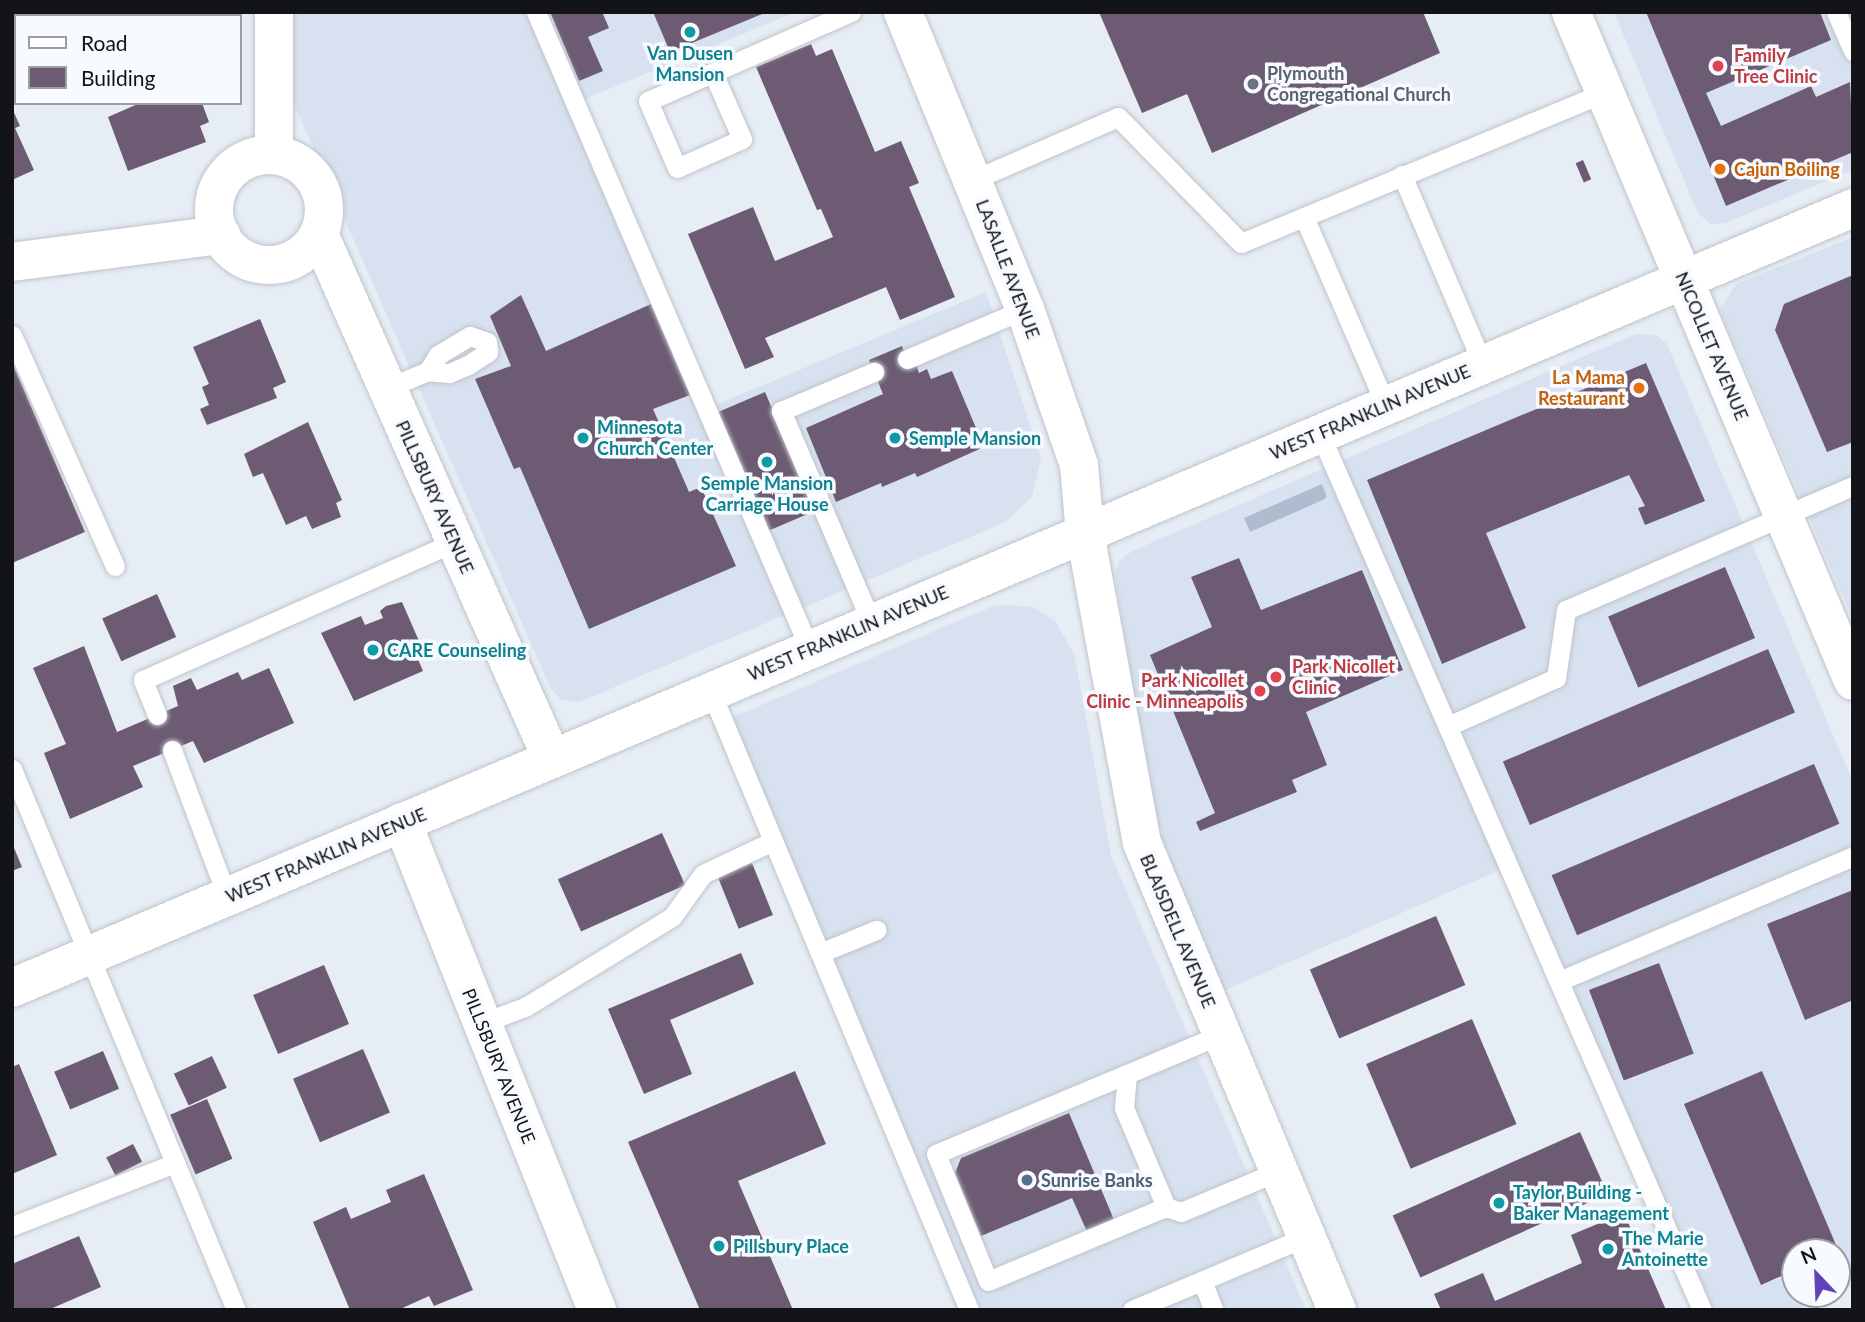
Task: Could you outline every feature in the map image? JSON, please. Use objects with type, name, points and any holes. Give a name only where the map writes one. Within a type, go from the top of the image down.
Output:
[{"type":"street","points":[[274,12],[274,154]]},
{"type":"street","name":"LASALLE AVENUE","points":[[903,12],[1025,309],[1079,465],[1085,533]]},
{"type":"street","name":"NICOLLET AVENUE","points":[[1571,12],[1853,681]]},
{"type":"street","points":[[274,154],[298,163],[317,181],[325,216],[319,234],[292,261],[273,265],[254,264],[237,255],[220,235],[214,206],[227,174],[240,162],[274,154]]},
{"type":"street","name":"WEST FRANKLIN AVENUE","points":[[12,988],[1853,208]]},
{"type":"street","name":"PILLSBURY AVENUE","points":[[319,234],[552,759]]},
{"type":"street","points":[[12,262],[220,235]]},
{"type":"street","name":"BLAISDELL AVENUE","points":[[1085,533],[1142,843],[1337,1310]]},
{"type":"street","name":"PILLSBURY AVENUE","points":[[402,822],[597,1310]]},
{"type":"lane","points":[[536,12],[810,650]]},
{"type":"lane","points":[[713,73],[742,139],[677,168],[648,101],[851,12]]},
{"type":"lane","points":[[1836,12],[1853,51]]},
{"type":"lane","points":[[973,180],[1118,117],[1241,243],[1605,92]]},
{"type":"lane","points":[[1402,175],[1483,365]]},
{"type":"lane","points":[[1304,217],[1386,406]]},
{"type":"lane","points":[[907,359],[1025,309]]},
{"type":"lane","points":[[12,335],[115,566]]},
{"type":"lane","points":[[387,388],[428,371]]},
{"type":"lane","points":[[872,624],[781,411],[874,373]]},
{"type":"lane","points":[[1320,434],[1702,1310]]},
{"type":"lane","points":[[1448,726],[1556,678],[1566,610],[1853,486]]},
{"type":"lane","points":[[157,715],[143,680],[455,542]]},
{"type":"lane","points":[[711,692],[969,1310]]},
{"type":"lane","points":[[172,750],[228,896]]},
{"type":"lane","points":[[12,769],[236,1310]]},
{"type":"lane","points":[[482,1023],[525,1007],[672,916],[703,874],[773,841]]},
{"type":"lane","points":[[1559,981],[1853,856]]},
{"type":"lane","points":[[820,953],[876,930]]},
{"type":"lane","points":[[1222,1034],[936,1154],[988,1281],[1166,1208],[1181,1212],[1279,1171]]},
{"type":"lane","points":[[1126,1074],[1124,1108],[1166,1208]]},
{"type":"lane","points":[[12,1226],[175,1163]]},
{"type":"lane","points":[[1132,1310],[1306,1237]]},
{"type":"lane","points":[[1202,1281],[1214,1310]]},
{"type":"shaded area","points":[[279,12],[796,12],[580,101],[713,406],[986,292],[1041,458],[1032,497],[1006,522],[579,702],[561,700],[551,689],[286,86]]},
{"type":"shaded area","points":[[1614,12],[1853,12],[1853,170],[1725,223],[1710,224],[1697,212]]},
{"type":"shaded area","points":[[1853,237],[1853,619],[1720,310],[1736,284]]},
{"type":"shaded area","points":[[1636,334],[1656,335],[1667,344],[1853,782],[1853,1285],[1851,1286],[1851,1238],[1781,1238],[1781,1308],[1801,1308],[1699,1310],[1502,869],[1223,991],[1163,841],[1147,781],[1115,574],[1119,561],[1132,551]]},
{"type":"shaded area","points":[[1322,484],[1327,497],[1323,500],[1250,532],[1244,518]]},
{"type":"shaded area","points":[[993,606],[1033,607],[1055,621],[1074,653],[1111,855],[1306,1310],[974,1310],[717,724]]},
{"type":"building","points":[[550,12],[602,12],[609,28],[588,37],[603,71],[579,81]]},
{"type":"building","name":"Van Dusen Mansion","points":[[653,12],[767,12],[670,52]]},
{"type":"building","name":"Plymouth Congregational Church","points":[[1099,12],[1423,12],[1440,53],[1212,153],[1187,94],[1142,113]]},
{"type":"building","points":[[1646,12],[1820,12],[1831,40],[1706,93],[1721,126],[1811,86],[1816,97],[1850,82],[1853,152],[1726,206]]},
{"type":"building","points":[[811,44],[816,56],[832,49],[875,152],[901,141],[919,183],[909,187],[955,297],[900,320],[886,287],[765,338],[774,357],[745,369],[688,234],[753,207],[775,261],[833,237],[821,209],[817,210],[756,67]]},
{"type":"building","points":[[135,105],[203,105],[209,122],[200,126],[206,142],[128,171],[108,117]]},
{"type":"building","points":[[12,108],[20,126],[15,128],[34,170],[12,180]]},
{"type":"building","points":[[1583,160],[1591,179],[1584,182],[1576,163]]},
{"type":"building","points":[[1853,275],[1853,442],[1827,452],[1775,330],[1784,304]]},
{"type":"building","name":"Minnesota Church Center","points":[[521,295],[546,351],[651,304],[690,395],[653,409],[689,492],[701,487],[736,566],[589,629],[520,467],[514,469],[475,379],[511,366],[490,316]]},
{"type":"building","points":[[260,319],[286,382],[273,388],[277,398],[207,425],[200,409],[209,405],[202,387],[209,384],[193,347]]},
{"type":"building","name":"Semple Mansion","points":[[902,346],[910,367],[916,364],[919,373],[927,369],[931,379],[952,371],[984,447],[917,477],[915,473],[882,487],[881,483],[836,502],[806,428],[883,394],[869,360]]},
{"type":"building","points":[[12,362],[85,532],[12,563]]},
{"type":"building","points":[[1646,363],[1705,501],[1645,525],[1638,508],[1645,506],[1629,475],[1486,533],[1526,628],[1442,664],[1367,480]]},
{"type":"building","name":"Semple Mansion Carriage House","points":[[765,392],[815,511],[768,531],[718,412]]},
{"type":"building","points":[[308,422],[342,500],[336,503],[341,517],[312,529],[306,516],[286,525],[263,473],[253,477],[244,454]]},
{"type":"building","name":"Park Nicollet Clinic - Minneapolis","points":[[1239,558],[1261,610],[1362,570],[1403,670],[1306,712],[1327,765],[1292,780],[1297,792],[1200,831],[1196,822],[1215,813],[1150,655],[1212,627],[1191,577]]},
{"type":"building","points":[[1725,567],[1755,638],[1638,688],[1608,617]]},
{"type":"building","points":[[157,594],[176,637],[121,661],[102,618]]},
{"type":"building","name":"CARE Counseling","points":[[402,602],[422,648],[415,652],[423,671],[354,701],[321,633],[361,616],[365,625],[383,618],[380,611],[386,606]]},
{"type":"building","points":[[84,646],[117,732],[178,706],[173,686],[191,678],[197,690],[238,672],[242,680],[269,668],[294,723],[204,763],[193,741],[133,766],[143,787],[70,819],[44,753],[66,744],[33,668]]},
{"type":"building","points":[[1768,649],[1795,713],[1530,825],[1503,762]]},
{"type":"building","points":[[1814,764],[1839,824],[1577,935],[1552,875]]},
{"type":"building","points":[[662,833],[685,885],[581,931],[558,879]]},
{"type":"building","points":[[12,843],[22,867],[12,871]]},
{"type":"building","points":[[752,863],[773,915],[739,929],[718,877]]},
{"type":"building","points":[[1853,890],[1853,1000],[1805,1020],[1767,924]]},
{"type":"building","points":[[1436,916],[1465,985],[1339,1039],[1310,970]]},
{"type":"building","points":[[741,953],[754,984],[670,1020],[692,1074],[644,1094],[608,1009]]},
{"type":"building","points":[[1659,963],[1694,1054],[1624,1080],[1589,990]]},
{"type":"building","points":[[324,965],[349,1024],[278,1054],[253,995]]},
{"type":"building","points":[[1472,1019],[1517,1124],[1411,1169],[1366,1064]]},
{"type":"building","points":[[363,1049],[390,1113],[320,1142],[293,1079]]},
{"type":"building","points":[[103,1051],[119,1089],[70,1109],[54,1072]]},
{"type":"building","points":[[212,1056],[227,1088],[189,1105],[174,1074]]},
{"type":"building","points":[[19,1064],[57,1155],[12,1174],[12,1067]]},
{"type":"building","name":"Pillsbury Place","points":[[795,1071],[826,1144],[738,1181],[793,1310],[700,1310],[628,1142]]},
{"type":"building","points":[[1762,1071],[1833,1238],[1781,1238],[1781,1276],[1761,1285],[1684,1104]]},
{"type":"building","points":[[207,1099],[232,1159],[196,1174],[170,1115]]},
{"type":"building","name":"Sunrise Banks","points":[[1069,1113],[1120,1234],[1093,1245],[1072,1198],[981,1236],[955,1173],[961,1158]]},
{"type":"building","name":"Taylor Building - Baker Management","points":[[1580,1132],[1608,1194],[1420,1278],[1393,1215]]},
{"type":"building","points":[[133,1144],[142,1162],[115,1175],[106,1158]]},
{"type":"building","points":[[424,1174],[473,1290],[434,1306],[429,1296],[398,1310],[350,1310],[313,1222],[346,1207],[351,1219],[391,1202],[386,1190]]},
{"type":"building","name":"The Marie Antoinette","points":[[1624,1213],[1666,1310],[1441,1310],[1434,1294],[1483,1273],[1495,1301],[1582,1263],[1571,1235]]},
{"type":"building","points":[[79,1236],[101,1287],[48,1310],[12,1310],[12,1264]]},
{"type":"place","name":"Van Dusen Mansion","points":[[690,32]]},
{"type":"place","name":"Family Tree Clinic","points":[[1718,66]]},
{"type":"place","name":"Plymouth Congregational Church","points":[[1253,84]]},
{"type":"place","name":"Cajun Boiling","points":[[1720,169]]},
{"type":"place","name":"La Mama Restaurant","points":[[1639,388]]},
{"type":"place","name":"Minnesota Church Center","points":[[583,438]]},
{"type":"place","name":"Semple Mansion","points":[[895,438]]},
{"type":"place","name":"Semple Mansion Carriage House","points":[[767,462]]},
{"type":"place","name":"CARE Counseling","points":[[373,650]]},
{"type":"place","name":"Park Nicollet Clinic","points":[[1276,677]]},
{"type":"place","name":"Park Nicollet Clinic - Minneapolis","points":[[1260,691]]},
{"type":"place","name":"Sunrise Banks","points":[[1027,1180]]},
{"type":"place","name":"Taylor Building - Baker Management","points":[[1499,1203]]},
{"type":"place","name":"Pillsbury Place","points":[[719,1246]]},
{"type":"place","name":"The Marie Antoinette","points":[[1608,1249]]}]
